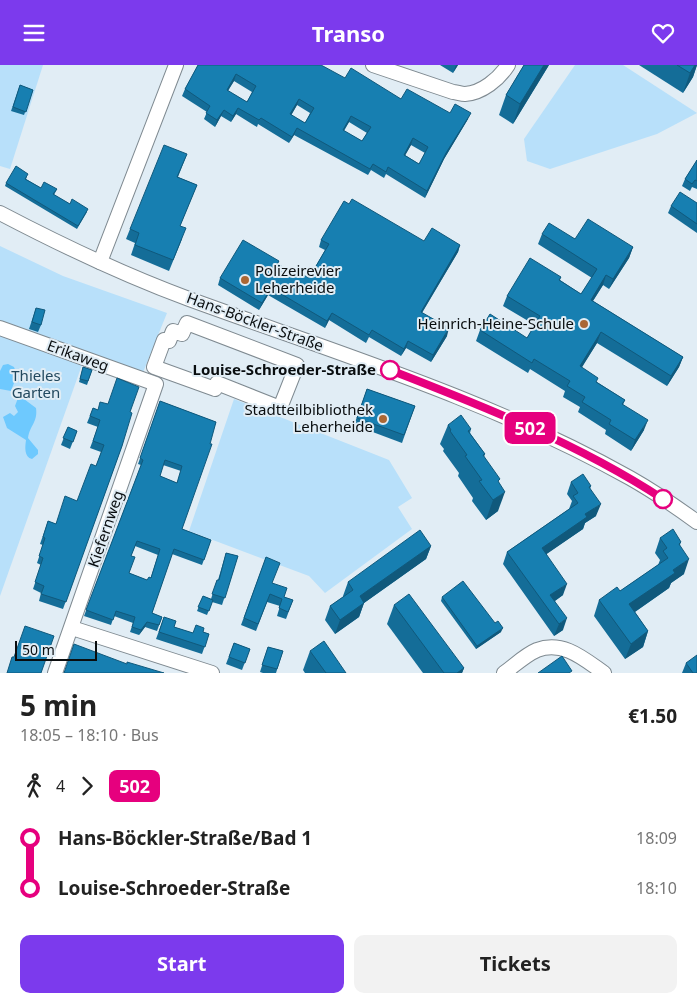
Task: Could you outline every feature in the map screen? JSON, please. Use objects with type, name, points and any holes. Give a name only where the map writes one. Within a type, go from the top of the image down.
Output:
[{"type":"street","points":[[100,262],[176,65]]},
{"type":"street","points":[[373,65],[453,92],[465,94],[477,91],[493,82],[503,74],[508,65]]},
{"type":"street","name":"Hans-Böckler-Straße","points":[[0,213],[100,262],[188,299],[377,366],[506,417],[569,446],[630,478],[697,522]]},
{"type":"street","points":[[187,323],[297,365],[284,396],[280,408],[218,383],[215,389],[154,367],[164,339],[169,341],[173,331],[182,334],[187,323]]},
{"type":"street","name":"Erikaweg","points":[[0,328],[156,384]]},
{"type":"street","name":"Kiefernweg","points":[[55,673],[156,384]]},
{"type":"street","points":[[72,628],[212,673]]},
{"type":"street","points":[[504,673],[536,651],[550,647],[570,650],[604,673]]},
{"type":"green space","points":[[0,65],[43,65],[10,169],[0,166]]},
{"type":"green space","points":[[575,65],[623,65],[697,113],[657,134],[550,169],[527,161],[524,139]]},
{"type":"green space","points":[[0,246],[63,276],[167,313],[142,375],[0,325]]},
{"type":"green space","name":"Thieles Garten","points":[[0,334],[83,362],[0,596]]},
{"type":"green space","points":[[234,399],[389,460],[412,498],[398,507],[412,529],[325,593],[309,576],[189,531]]},
{"type":"water","points":[[8,364],[14,367],[17,375],[11,391],[0,389],[0,371],[3,365]]},
{"type":"water","points":[[18,398],[24,399],[36,408],[36,417],[28,438],[38,450],[38,454],[32,459],[26,454],[26,440],[7,428],[3,417],[10,413],[14,416],[18,412],[15,406]]},
{"type":"building","points":[[198,65],[321,65],[345,78],[351,68],[401,99],[407,89],[450,113],[455,104],[471,113],[446,153],[427,191],[388,167],[386,172],[373,164],[370,169],[297,128],[292,137],[261,118],[259,120],[238,108],[233,116],[224,110],[217,120],[206,113],[210,106],[185,89]],"holes":[[[236,74],[256,86],[247,102],[227,90]],[[299,99],[314,108],[305,123],[290,114]],[[351,116],[371,127],[362,141],[343,130]],[[413,138],[428,147],[419,164],[404,155]]]},
{"type":"building","points":[[524,65],[544,65],[520,104],[506,95]]},
{"type":"building","points":[[677,65],[695,65],[690,73]]},
{"type":"building","points":[[20,85],[33,90],[26,112],[13,107]]},
{"type":"building","points":[[164,145],[187,154],[177,177],[197,185],[180,226],[186,228],[173,260],[135,245],[139,233],[130,229]]},
{"type":"building","points":[[697,160],[697,181],[695,180],[692,184],[685,179]]},
{"type":"building","points":[[16,166],[28,174],[25,179],[41,188],[44,182],[57,189],[53,194],[70,204],[72,199],[88,209],[78,226],[6,183]]},
{"type":"building","points":[[680,192],[697,203],[697,224],[671,206]]},
{"type":"building","points":[[352,199],[424,241],[432,228],[460,245],[421,312],[449,328],[433,355],[408,341],[404,349],[372,330],[369,335],[332,313],[327,321],[271,288],[262,303],[220,278],[243,240],[279,261],[277,264],[297,275],[298,272],[309,278],[329,244],[321,240],[344,201],[349,204]]},
{"type":"building","points":[[588,219],[633,247],[613,279],[606,275],[591,300],[683,357],[671,376],[601,332],[580,366],[598,378],[596,382],[625,400],[622,404],[648,420],[635,440],[609,424],[611,420],[582,402],[585,397],[567,386],[570,381],[534,359],[532,363],[480,330],[490,314],[527,338],[540,316],[507,296],[530,258],[561,277],[559,280],[581,294],[597,269],[542,234],[549,223],[575,239]]},
{"type":"building","points":[[36,308],[45,310],[41,325],[32,322]]},
{"type":"building","points":[[83,367],[92,370],[88,381],[80,379]]},
{"type":"building","points":[[117,378],[139,387],[130,412],[132,413],[122,446],[66,602],[41,594],[44,586],[35,582],[43,558],[39,556],[45,538],[43,537],[48,521],[56,524],[65,496],[77,501],[91,464],[96,466],[104,445],[93,441],[100,420],[90,416],[93,408],[98,410],[100,402],[108,404]]},
{"type":"building","name":"Stadtteilbibliothek Leherheide","points":[[367,389],[415,406],[404,435],[357,418]]},
{"type":"building","points":[[160,401],[216,422],[210,444],[212,444],[182,529],[211,540],[204,560],[174,549],[152,613],[162,617],[159,625],[147,622],[141,630],[132,627],[135,617],[116,611],[113,620],[86,610],[143,460],[140,458]],"holes":[[[165,460],[182,466],[177,483],[160,476]],[[137,541],[160,549],[151,578],[149,577],[147,580],[129,573],[135,557],[131,556]]]},
{"type":"building","points":[[461,415],[471,429],[468,431],[500,479],[498,481],[505,492],[493,500],[479,481],[482,480],[450,431],[448,425]]},
{"type":"building","points":[[68,427],[77,431],[73,442],[63,438]]},
{"type":"building","points":[[583,474],[591,486],[589,487],[601,504],[585,514],[587,517],[542,548],[567,584],[550,595],[567,618],[559,624],[507,552],[578,503],[573,496],[578,493],[571,482]]},
{"type":"building","points":[[673,529],[681,542],[679,544],[689,559],[673,570],[675,573],[629,604],[648,631],[631,644],[599,600],[617,587],[620,591],[668,558],[663,551],[667,548],[660,538]]},
{"type":"building","points":[[420,530],[431,546],[360,596],[364,603],[340,620],[330,606],[353,590],[348,582]]},
{"type":"building","points":[[226,553],[238,556],[225,598],[212,594],[217,580],[219,580]]},
{"type":"building","points":[[266,557],[280,563],[272,583],[287,588],[284,597],[293,600],[288,612],[279,608],[282,599],[270,594],[258,624],[244,618]]},
{"type":"building","points":[[463,581],[495,623],[498,621],[503,628],[477,646],[442,597]]},
{"type":"building","points":[[409,594],[464,668],[457,673],[444,673],[394,605]]},
{"type":"building","points":[[203,596],[213,600],[209,611],[198,607]]},
{"type":"building","points":[[164,617],[176,621],[174,627],[193,633],[196,625],[204,628],[203,632],[209,634],[205,647],[159,632]]},
{"type":"building","points":[[25,626],[54,636],[41,673],[7,673],[12,657],[14,657]]},
{"type":"building","points":[[324,641],[346,673],[326,673],[310,651]]},
{"type":"building","points":[[234,643],[250,649],[245,663],[229,657]]},
{"type":"building","points":[[74,644],[127,664],[127,662],[164,673],[64,673]]},
{"type":"building","points":[[268,647],[283,651],[277,669],[262,665]]},
{"type":"building","points":[[697,655],[697,673],[693,673],[686,663]]},
{"type":"building","points":[[562,656],[572,671],[569,673],[538,673]]},
{"type":"bus line","name":"502","points":[[390,370],[506,417],[569,446],[630,478],[663,499]]},
{"type":"place","name":"Polizeirevier Leherheide","points":[[245,280]]},
{"type":"place","name":"Heinrich-Heine-Schule","points":[[584,324]]},
{"type":"place","name":"Louise-Schroeder-Straße","points":[[390,370]]},
{"type":"place","name":"Stadtteilbibliothek Leherheide","points":[[383,419]]}]
